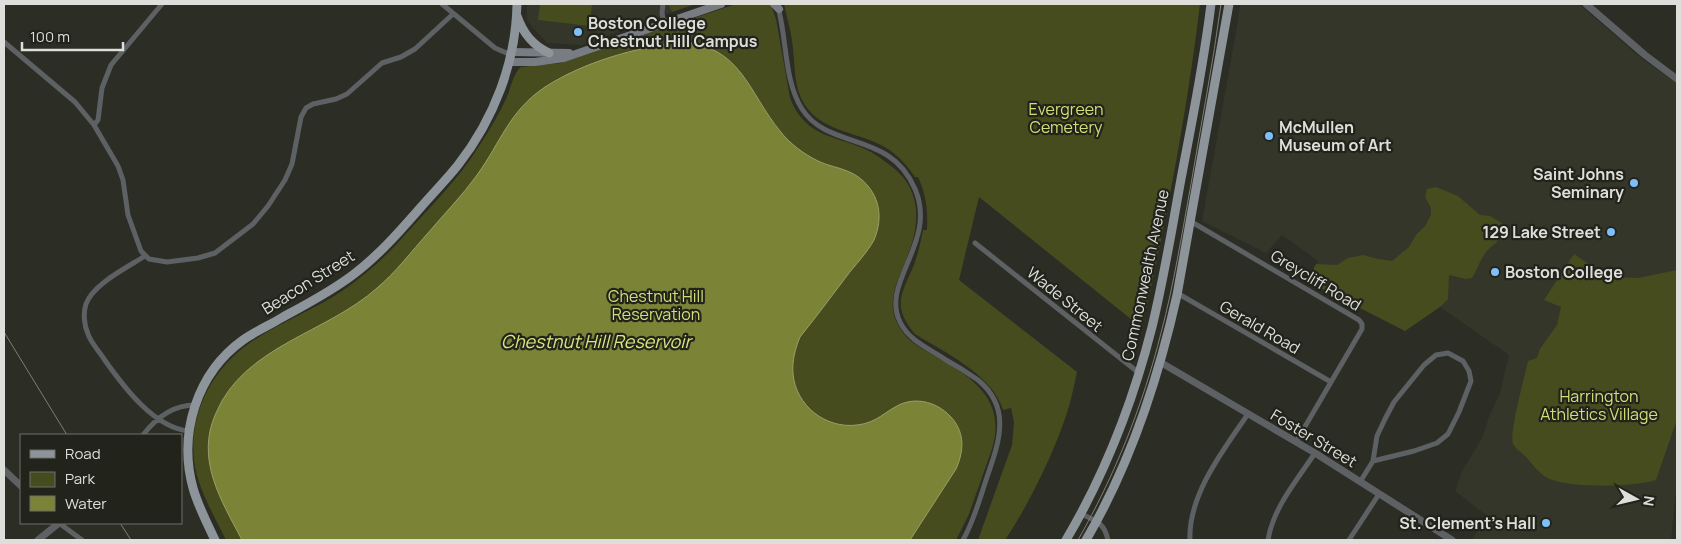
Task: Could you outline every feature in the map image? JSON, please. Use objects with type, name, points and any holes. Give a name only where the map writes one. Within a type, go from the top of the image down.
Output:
[{"type":"main road","points":[[511,56],[546,61],[579,53],[721,4]]},
{"type":"main road","name":"Commonwealth Avenue","points":[[1066,540],[1081,514],[1113,445],[1139,373],[1156,311],[1203,60],[1211,4]]},
{"type":"main road","name":"Commonwealth Avenue","points":[[1086,540],[1134,437],[1160,362],[1184,256],[1229,4]]},
{"type":"main road","points":[[516,8],[522,27],[529,39],[549,53]]},
{"type":"main road","name":"Beacon Street","points":[[215,540],[193,488],[188,460],[189,431],[195,405],[202,389],[212,372],[237,345],[252,334],[338,285],[373,258],[398,233],[450,174],[473,144],[495,103],[511,56],[516,8]]},
{"type":"main road","points":[[511,56],[579,53]]},
{"type":"main road","points":[[1167,253],[1184,256]]},
{"type":"street","points":[[94,125],[98,120],[105,78],[111,65],[162,4]]},
{"type":"street","points":[[442,4],[495,48],[511,56]]},
{"type":"street","points":[[663,4],[664,24]]},
{"type":"street","points":[[1586,4],[1645,55],[1677,79]]},
{"type":"street","points":[[777,5],[791,85],[795,97],[806,114],[823,128],[888,155],[905,171],[916,190],[920,210],[920,229],[896,296],[897,316],[902,327],[916,341],[979,382],[990,394],[998,409],[1001,424],[999,442],[963,540]]},
{"type":"street","points":[[4,42],[75,102],[94,125],[118,166],[128,215],[138,245],[149,260],[161,262],[198,258],[215,253],[234,240],[261,215],[275,198],[285,180],[294,156],[301,117],[306,108],[313,104],[347,94],[382,64],[415,49],[453,14]]},
{"type":"street","name":"Greycliff Road","points":[[1190,221],[1361,322],[1363,326],[1296,442]]},
{"type":"street","name":"Wade Street","points":[[975,243],[1139,373]]},
{"type":"street","points":[[145,256],[107,281],[93,294],[86,305],[84,320],[91,340],[136,400],[173,427],[189,431]]},
{"type":"street","name":"Gerald Road","points":[[1177,292],[1331,382]]},
{"type":"street","points":[[1360,482],[1373,461],[1377,436],[1394,402],[1424,365],[1436,355],[1448,353],[1463,361],[1471,380],[1448,434],[1437,443],[1414,452],[1373,461]]},
{"type":"street","name":"Foster Street","points":[[1160,362],[1315,453],[1452,540]]},
{"type":"street","points":[[144,434],[160,419],[178,407],[195,405]]},
{"type":"street","points":[[1190,540],[1193,515],[1199,494],[1216,461],[1248,414]]},
{"type":"street","points":[[1268,540],[1270,525],[1278,510],[1315,453]]},
{"type":"street","points":[[4,470],[20,485]]},
{"type":"street","points":[[1349,540],[1379,494]]},
{"type":"street","points":[[1081,514],[1096,521],[1105,530],[1108,540]]},
{"type":"street","points":[[38,540],[58,524]]},
{"type":"street","points":[[60,524],[82,540]]},
{"type":"shaded area","name":"Boston College Chestnut Hill Campus","points":[[527,4],[668,4],[672,12],[582,45],[547,43],[527,21]]},
{"type":"shaded area","name":"Boston College","points":[[1240,4],[1579,4],[1642,59],[1677,83],[1677,481],[1671,540],[1472,540],[1486,515],[1455,491],[1462,471],[1483,437],[1488,419],[1500,393],[1509,355],[1440,307],[1405,331],[1307,281],[1318,261],[1282,235],[1266,253],[1202,221]]},
{"type":"green space","points":[[540,4],[592,4],[590,26],[538,20]]},
{"type":"green space","points":[[668,4],[696,4],[672,12]]},
{"type":"green space","name":"Chestnut Hill Reservoir","points":[[736,4],[771,5],[776,19],[790,98],[805,122],[824,134],[874,154],[896,170],[910,188],[915,205],[915,231],[894,292],[893,310],[895,319],[903,333],[911,341],[949,364],[973,382],[983,392],[995,417],[992,449],[969,514],[956,540],[226,540],[199,481],[194,460],[193,443],[199,411],[205,395],[213,381],[234,356],[258,337],[342,291],[390,251],[444,192],[471,158],[497,116],[507,97],[514,77],[521,67],[561,63]]},
{"type":"green space","name":"Evergreen Cemetery","points":[[784,4],[1200,4],[1189,86],[1175,167],[1142,328],[979,197],[959,280],[1077,372],[1067,413],[1055,446],[1031,495],[1005,540],[978,540],[1012,445],[1014,422],[1011,408],[1003,410],[998,397],[978,375],[915,334],[903,315],[901,307],[903,292],[914,265],[923,230],[927,230],[926,202],[921,183],[918,177],[915,177],[903,162],[888,149],[865,138],[828,125],[808,110],[797,86],[792,38]]},
{"type":"green space","points":[[1436,187],[1458,196],[1480,215],[1490,216],[1505,225],[1502,236],[1484,255],[1472,278],[1466,279],[1449,275],[1448,299],[1440,307],[1405,331],[1307,281],[1316,264],[1337,265],[1348,258],[1363,255],[1392,261],[1409,247],[1416,235],[1425,226],[1431,215],[1431,208],[1425,197],[1427,189]]},
{"type":"green space","name":"Harrington Athletics Village","points":[[1574,254],[1608,277],[1638,278],[1677,270],[1677,419],[1656,480],[1633,484],[1600,486],[1568,484],[1555,481],[1541,473],[1513,444],[1515,416],[1528,361],[1537,358],[1540,349],[1557,325],[1561,307],[1544,300]]},
{"type":"water","name":"Chestnut Hill Reservoir","points":[[680,42],[700,45],[717,52],[730,61],[741,73],[769,116],[788,140],[802,152],[818,161],[854,174],[866,183],[874,196],[879,210],[879,218],[874,240],[800,337],[794,355],[793,374],[795,386],[806,405],[814,413],[834,423],[845,425],[864,424],[901,404],[916,401],[938,407],[955,422],[962,439],[956,469],[910,540],[242,540],[219,494],[209,463],[210,430],[216,413],[229,390],[246,372],[266,356],[357,304],[384,282],[465,190],[485,163],[506,128],[533,96],[560,78],[593,63],[627,52]]},
{"type":"tram line","points":[[1078,540],[1104,490],[1127,439],[1154,360],[1170,296],[1181,240],[1211,72],[1221,4]]},
{"type":"tram line","points":[[4,332],[66,434]]},
{"type":"tram line","points":[[121,524],[131,540]]},
{"type":"place","name":"Boston College Chestnut Hill Campus","points":[[578,32]]},
{"type":"place","name":"McMullen Museum of Art","points":[[1269,136]]},
{"type":"place","name":"Saint Johns Seminary","points":[[1634,183]]},
{"type":"place","name":"129 Lake Street","points":[[1611,232]]},
{"type":"place","name":"Boston College","points":[[1495,272]]},
{"type":"place","name":"St. Clement's Hall","points":[[1546,523]]},
{"type":"park label","name":"Chestnut Hill Reservation","points":[[656,305]]}]
